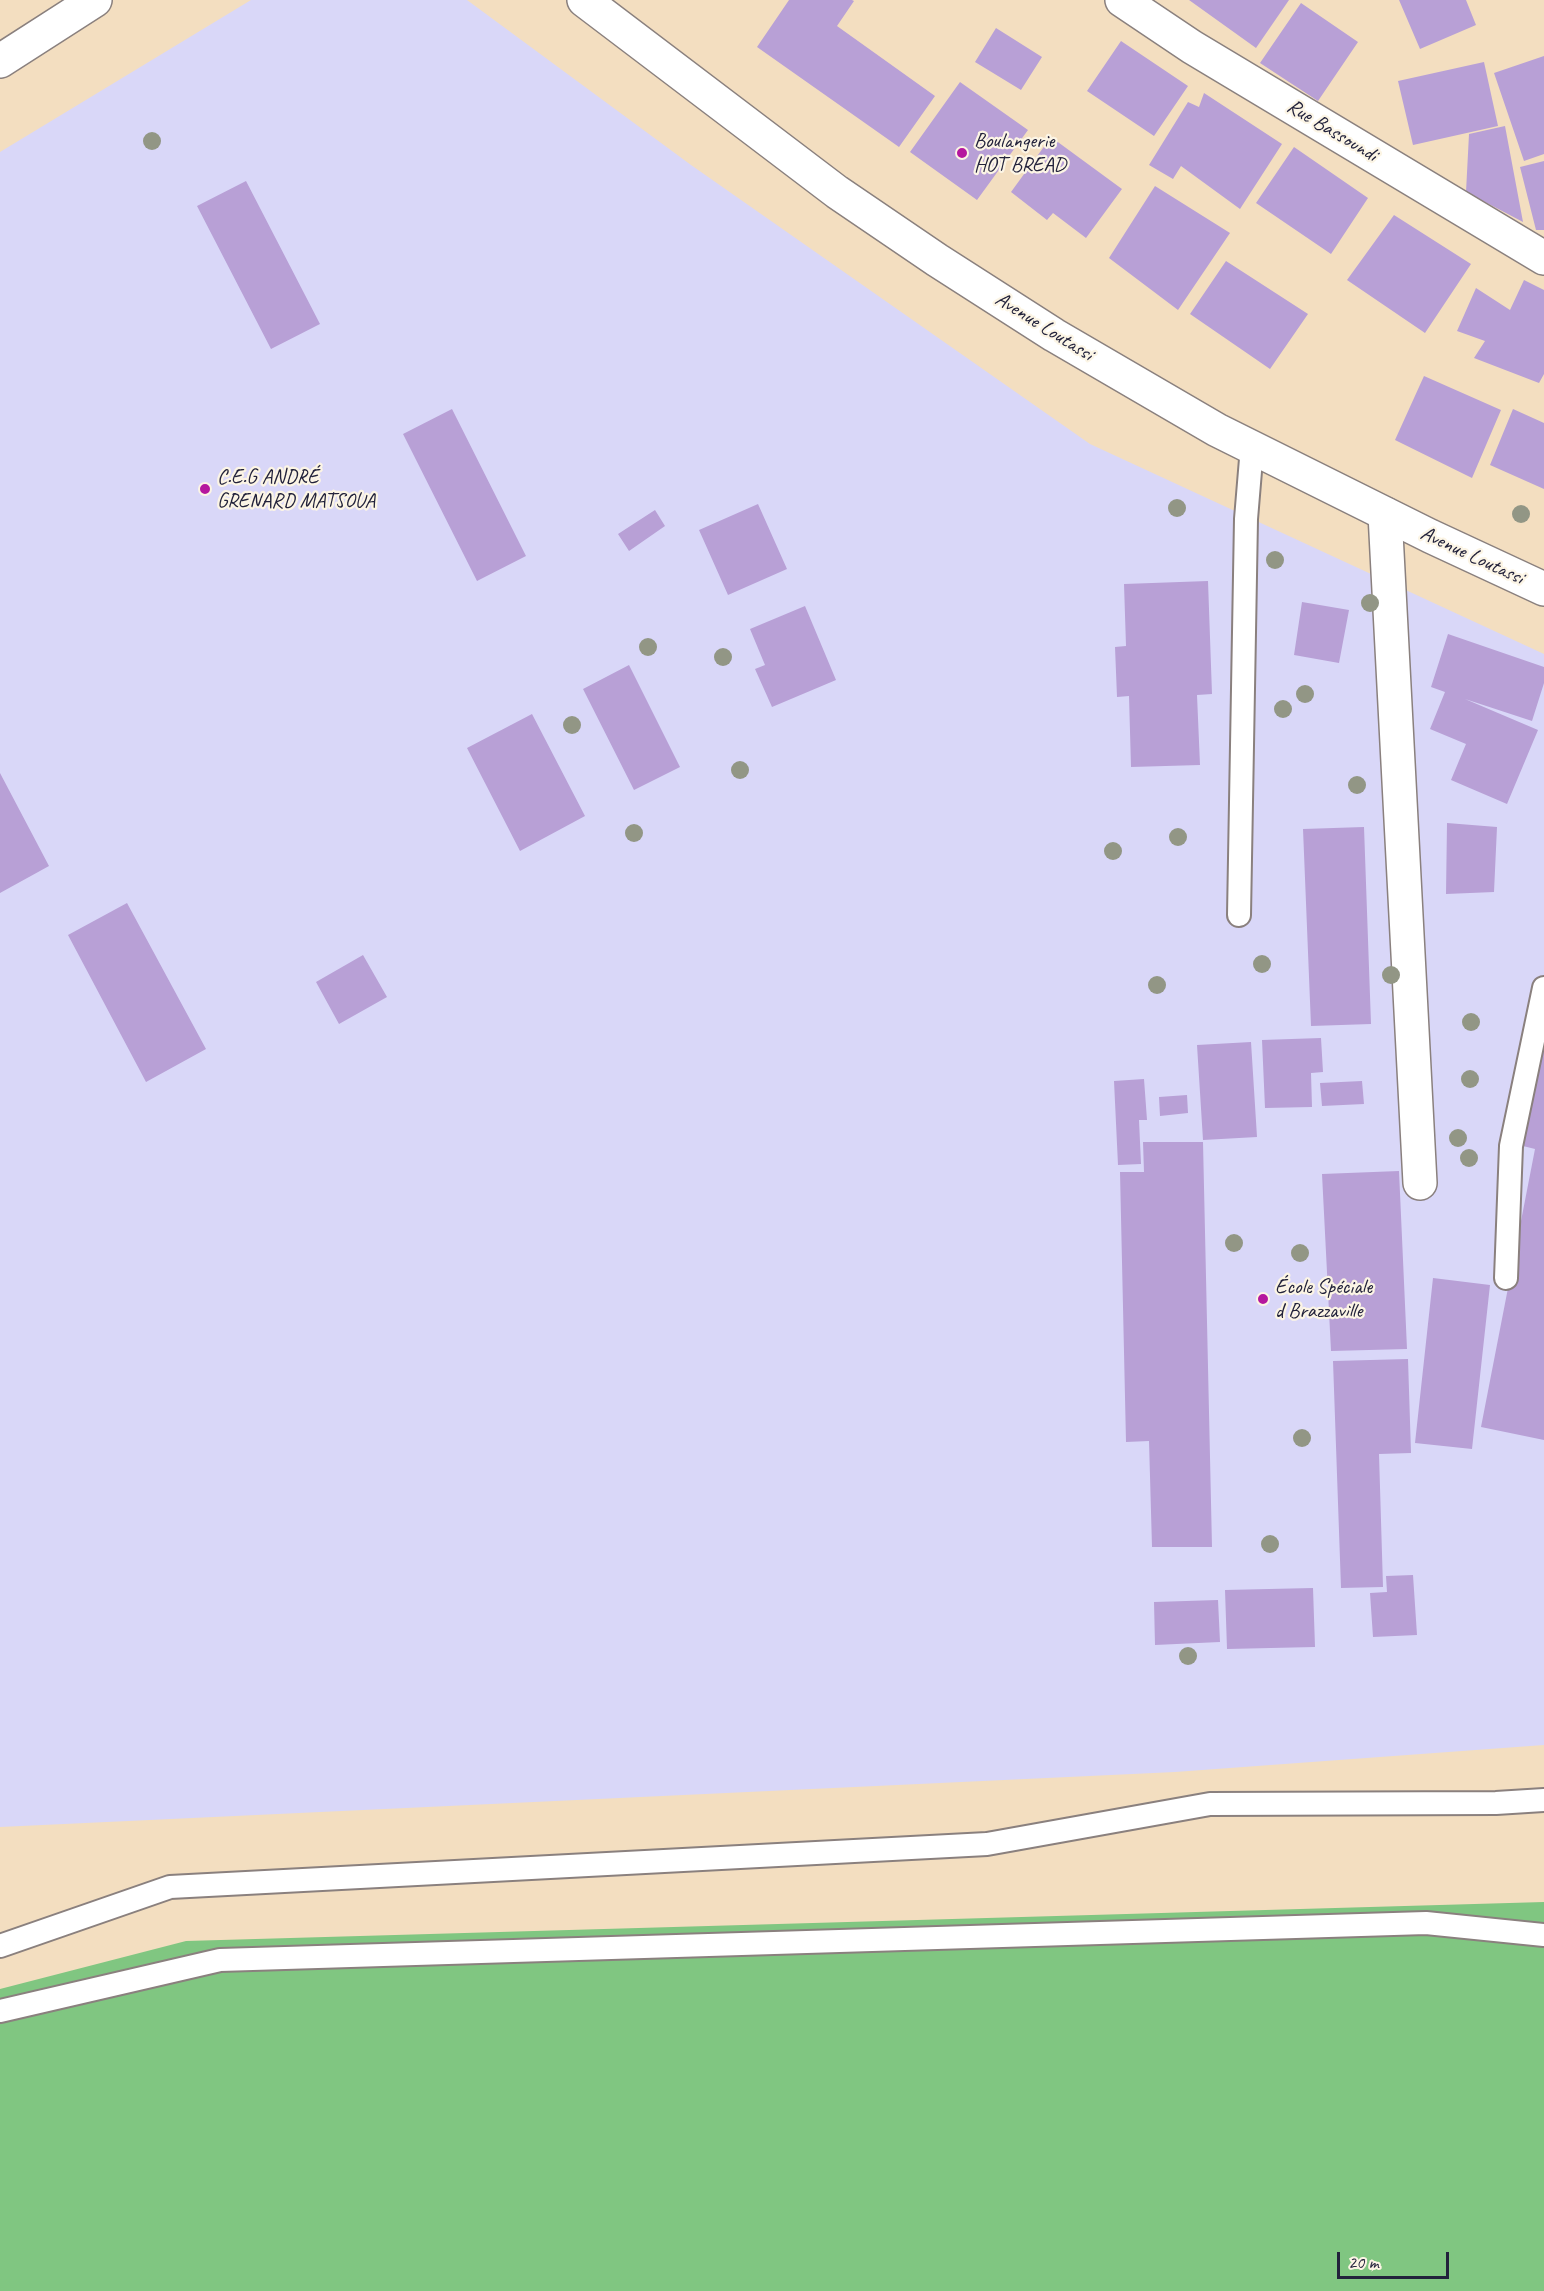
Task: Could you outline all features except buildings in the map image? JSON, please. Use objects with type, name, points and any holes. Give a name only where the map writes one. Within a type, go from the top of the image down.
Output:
[{"type":"main road","points":[[0,61],[95,0]]},
{"type":"main road","name":"Avenue Loutassi","points":[[584,0],[837,192],[936,260],[1054,335],[1217,430],[1385,514],[1544,589]]},
{"type":"main road","name":"Rue Bassoundi","points":[[1122,0],[1192,47],[1544,258]]},
{"type":"main road","points":[[1385,514],[1420,1183]]},
{"type":"lane","points":[[1239,915],[1246,519],[1252,447]]},
{"type":"lane","points":[[1506,1278],[1510,1146],[1542,1013],[1544,988]]},
{"type":"lane","points":[[0,1946],[170,1887],[987,1844],[1210,1804],[1496,1803],[1544,1800]]},
{"type":"lane","points":[[0,2011],[220,1960],[1426,1923],[1544,1935]]},
{"type":"shaded area","points":[[251,0],[467,0],[691,165],[1090,444],[1544,654],[1544,1745],[1175,1772],[0,1827],[0,152]]},
{"type":"green space","points":[[1544,1902],[1544,2291],[0,2291],[0,1989],[186,1941]]},
{"type":"place","name":"Boulangerie HOT BREAD","points":[[962,153]]},
{"type":"place","name":"C.E.G ANDRÉ GRENARD MATSOUA","points":[[205,489]]},
{"type":"place","name":"École Spéciale d Brazzaville","points":[[1263,1299]]}]
